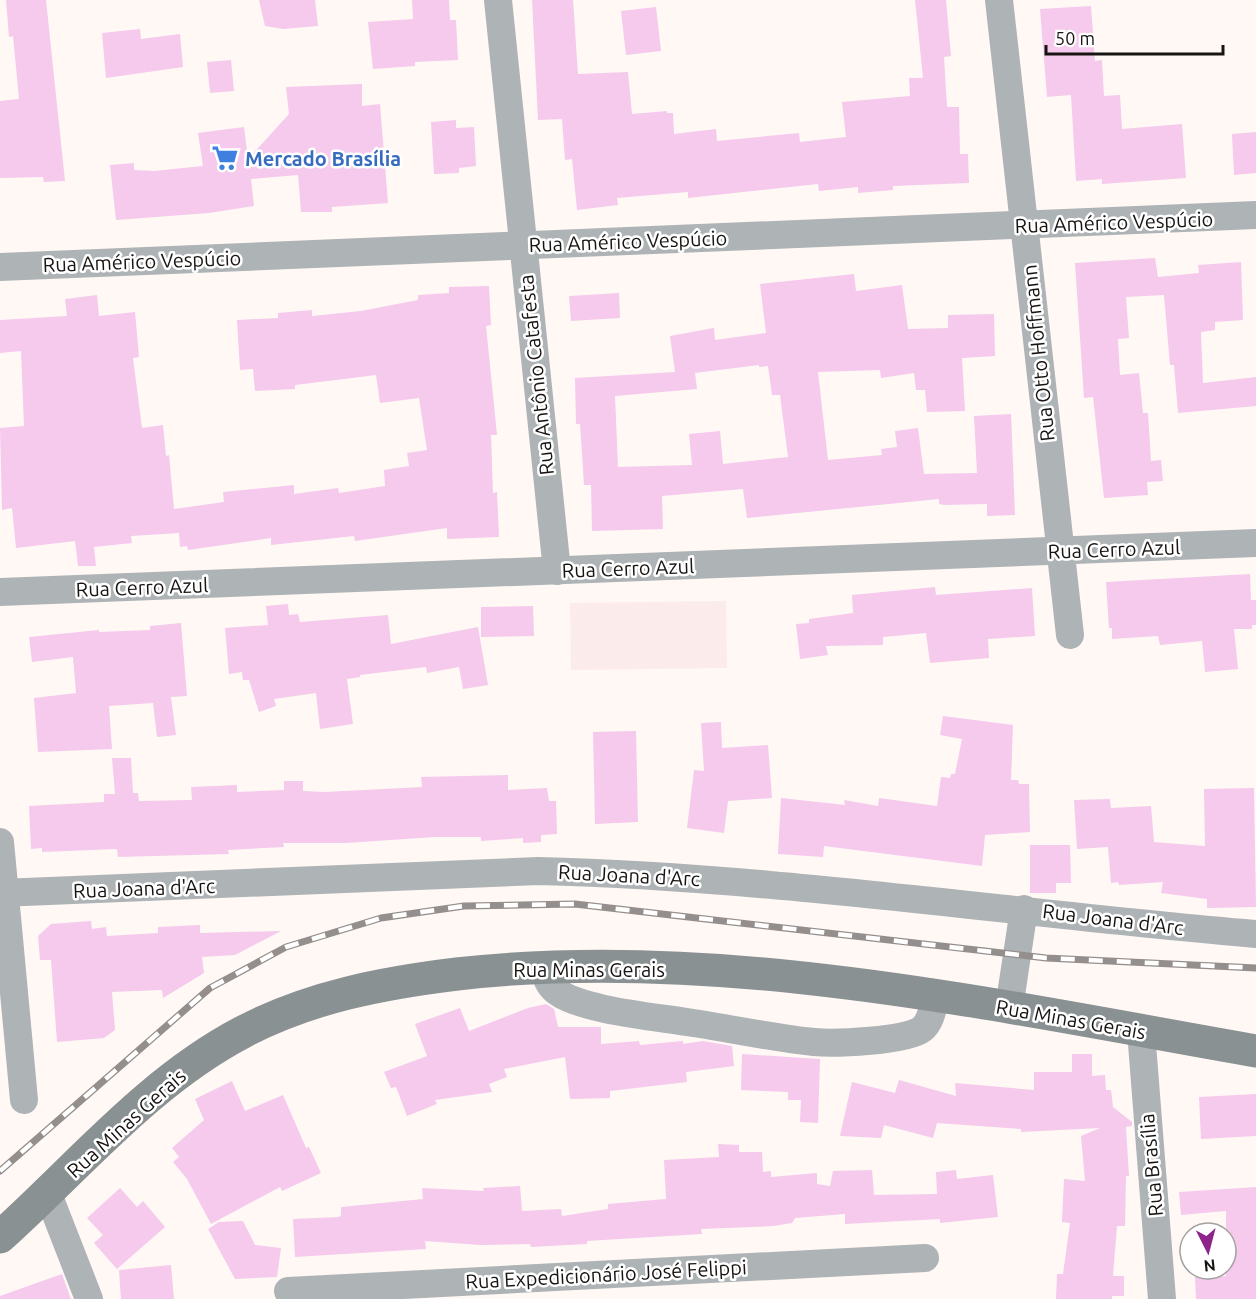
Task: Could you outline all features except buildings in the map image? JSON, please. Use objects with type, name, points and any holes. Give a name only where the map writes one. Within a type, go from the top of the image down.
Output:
[{"type":"main road","name":"Rua Minas Gerais","points":[[0,1236],[159,1089],[209,1052],[270,1018],[303,1005],[367,989],[435,977],[544,967],[651,966],[861,986],[936,996],[1256,1051]]},
{"type":"street","name":"Rua Antônio Catafesta","points":[[498,0],[557,571]]},
{"type":"street","name":"Rua Otto Hoffmann","points":[[999,0],[1070,635]]},
{"type":"street","name":"Rua Américo Vespúcio","points":[[0,267],[1256,215]]},
{"type":"street","name":"Rua Cerro Azul","points":[[0,592],[1256,543]]},
{"type":"street","points":[[0,842],[2,893],[24,1100]]},
{"type":"street","name":"Rua Joana d'Arc","points":[[2,893],[538,871],[655,875],[756,883],[1256,934]]},
{"type":"street","points":[[1009,1008],[1024,909]]},
{"type":"street","points":[[544,967],[547,981],[555,990],[566,997],[602,1008],[816,1042],[853,1042],[911,1034],[922,1029],[930,1019],[936,996]]},
{"type":"street","name":"Rua Brasília","points":[[1141,1031],[1162,1299]]},
{"type":"street","points":[[48,1194],[89,1299]]},
{"type":"street","name":"Rua Expedicionário José Felippi","points":[[288,1291],[571,1288],[925,1258]]},
{"type":"shaded area","points":[[726,601],[727,668],[571,670],[570,603]]},
{"type":"railway","points":[[0,1171],[210,988],[286,947],[381,918],[464,906],[575,904],[1046,958],[1256,968]]},
{"type":"place","name":"Mercado Brasília","points":[[225,158]]}]
